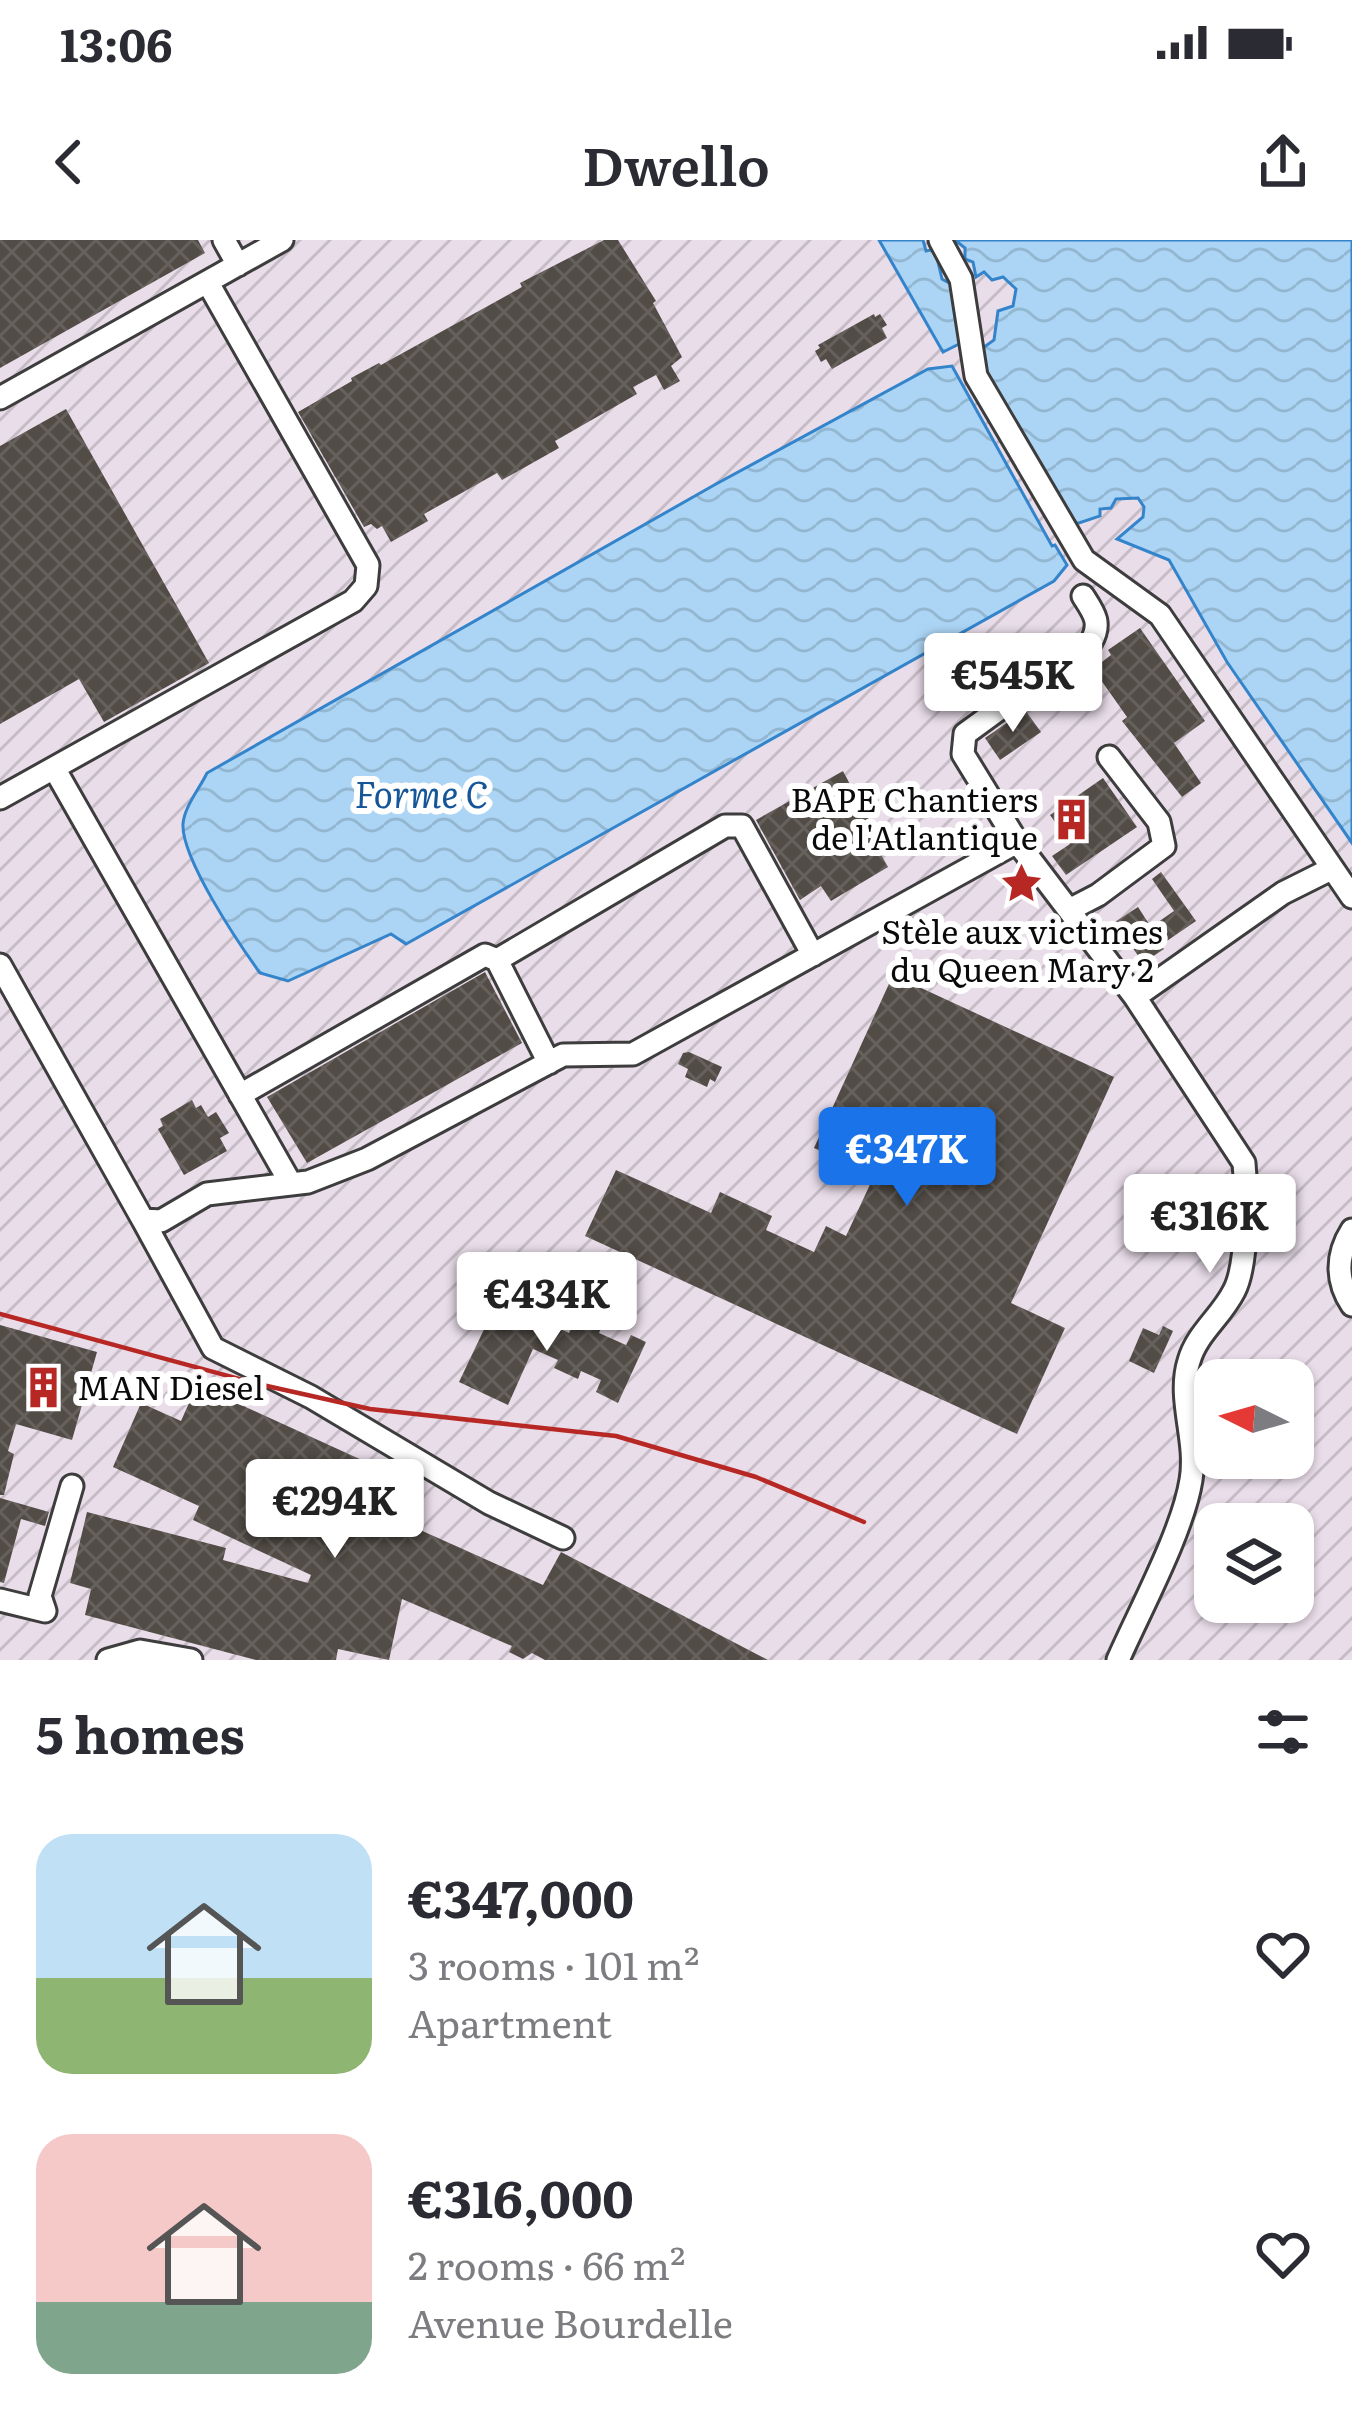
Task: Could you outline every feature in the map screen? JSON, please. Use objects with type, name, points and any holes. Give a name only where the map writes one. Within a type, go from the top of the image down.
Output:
[{"type":"street","points":[[224,240],[238,265]]},
{"type":"street","points":[[0,398],[282,240]]},
{"type":"street","points":[[940,240],[961,279],[976,376],[1084,560],[1160,615],[1352,896]]},
{"type":"street","points":[[0,798],[353,601],[366,586],[368,565],[208,283]]},
{"type":"street","points":[[1083,596],[1097,618],[1098,630],[1091,642],[965,734],[963,754],[1017,842],[1136,997],[1237,1147],[1246,1184],[1236,1289],[1198,1338],[1187,1364],[1186,1396],[1194,1446],[1188,1500],[1118,1660]]},
{"type":"street","points":[[1071,909],[1097,896],[1164,846],[1159,821],[1109,757]]},
{"type":"street","points":[[54,768],[291,1184]]},
{"type":"street","points":[[497,960],[725,826],[742,826],[814,955]]},
{"type":"street","points":[[143,1220],[161,1221],[207,1194],[308,1182],[367,1159],[563,1055],[633,1054],[1017,842]]},
{"type":"street","points":[[1136,997],[1326,859]]},
{"type":"street","points":[[240,1094],[484,955],[497,960],[549,1063]]},
{"type":"street","points":[[0,965],[213,1348],[311,1397],[489,1503],[563,1538]]},
{"type":"street","points":[[1347,1297],[1341,1252],[1352,1230]]},
{"type":"street","points":[[0,1600],[45,1611],[40,1597],[72,1486]]},
{"type":"street","points":[[108,1660],[140,1651],[190,1660]]},
{"type":"shaded area","points":[[0,240],[955,240],[979,273],[1012,282],[1017,297],[985,348],[1074,525],[1099,516],[1100,509],[1111,507],[1116,499],[1137,498],[1144,507],[1143,517],[1117,539],[1169,560],[1227,663],[1352,843],[1352,1660],[0,1660]]},
{"type":"water","points":[[879,240],[923,240],[926,251],[935,249],[942,279],[951,284],[961,343],[943,352]]},
{"type":"water","points":[[955,240],[1352,240],[1352,843],[1227,662],[1169,560],[1117,539],[1143,517],[1138,498],[1116,499],[1111,508],[1100,509],[1100,516],[1073,525],[976,353],[994,340],[998,311],[1013,306],[1016,289],[1003,277],[992,280],[984,272],[976,277],[973,262],[965,259],[965,248]]},
{"type":"water","name":"Forme C","points":[[952,366],[1067,565],[1054,581],[406,944],[391,934],[288,981],[260,973],[213,900],[185,839],[186,811],[207,773],[716,484],[928,369]]},
{"type":"building","points":[[0,240],[198,240],[205,253],[0,368]]},
{"type":"building","points":[[604,240],[618,240],[656,301],[682,357],[671,366],[680,381],[664,390],[656,375],[633,387],[637,394],[555,441],[559,448],[502,480],[497,473],[424,514],[428,521],[391,542],[382,526],[364,527],[298,412],[351,378],[522,287],[520,283]]},
{"type":"building","points":[[880,314],[887,325],[882,328],[887,338],[832,369],[826,359],[821,362],[815,351],[818,345]]},
{"type":"building","points":[[66,409],[209,663],[104,722],[79,679],[0,724],[0,446]]},
{"type":"building","points":[[1140,628],[1205,721],[1174,743],[1201,783],[1182,797],[1122,721],[1127,717],[1096,673],[1111,655],[1108,650]]},
{"type":"building","points":[[1025,710],[1041,732],[1000,760],[985,738]]},
{"type":"building","points":[[843,771],[884,848],[879,851],[888,867],[831,901],[821,886],[800,900],[756,820]]},
{"type":"building","name":"BAPE Chantiers de l'Atlantique","points":[[1103,778],[1137,827],[1066,875],[1052,856],[1070,844],[1050,815]]},
{"type":"building","points":[[1161,872],[1196,921],[1143,963],[1115,922],[1138,907],[1151,927],[1174,911],[1152,879]]},
{"type":"building","points":[[485,972],[522,1043],[307,1163],[267,1097]]},
{"type":"building","points":[[893,975],[1114,1077],[1011,1303],[1065,1328],[1017,1434],[585,1236],[616,1170],[711,1213],[720,1192],[772,1216],[766,1230],[814,1252],[826,1226],[846,1236],[874,1176],[814,1148]]},
{"type":"building","points":[[683,1053],[722,1067],[715,1082],[710,1079],[707,1087],[685,1077],[688,1069],[678,1064]]},
{"type":"building","points":[[192,1100],[208,1117],[216,1112],[229,1133],[220,1138],[227,1151],[184,1175],[158,1129],[163,1126],[160,1119]]},
{"type":"building","points":[[498,1300],[569,1333],[578,1315],[602,1326],[599,1333],[626,1345],[631,1335],[646,1342],[618,1403],[596,1392],[601,1380],[581,1371],[578,1379],[554,1368],[558,1360],[533,1349],[508,1405],[459,1382]]},
{"type":"building","name":"MAN Diesel","points":[[0,1325],[97,1352],[72,1440],[16,1424],[4,1495],[0,1495]]},
{"type":"building","points":[[1163,1326],[1173,1331],[1154,1373],[1129,1361],[1143,1328],[1159,1335]]},
{"type":"building","points":[[141,1403],[181,1421],[189,1403],[239,1404],[377,1467],[360,1503],[543,1585],[561,1552],[768,1660],[545,1660],[532,1653],[523,1659],[509,1652],[512,1646],[402,1599],[389,1660],[338,1649],[336,1660],[256,1660],[85,1615],[91,1589],[70,1583],[87,1512],[226,1548],[223,1560],[308,1583],[311,1575],[193,1520],[199,1506],[113,1467]]},
{"type":"building","points":[[0,1498],[49,1512],[45,1526],[21,1519],[4,1583],[0,1582]]},
{"type":"railway","points":[[0,1314],[258,1384],[370,1409],[616,1436],[756,1477],[864,1522]]},
{"type":"place","name":"BAPE Chantiers de l'Atlantique","points":[[1072,819]]},
{"type":"place","name":"Stèle aux victimes du Queen Mary 2","points":[[1022,884]]},
{"type":"place","name":"MAN Diesel","points":[[43,1388]]}]
